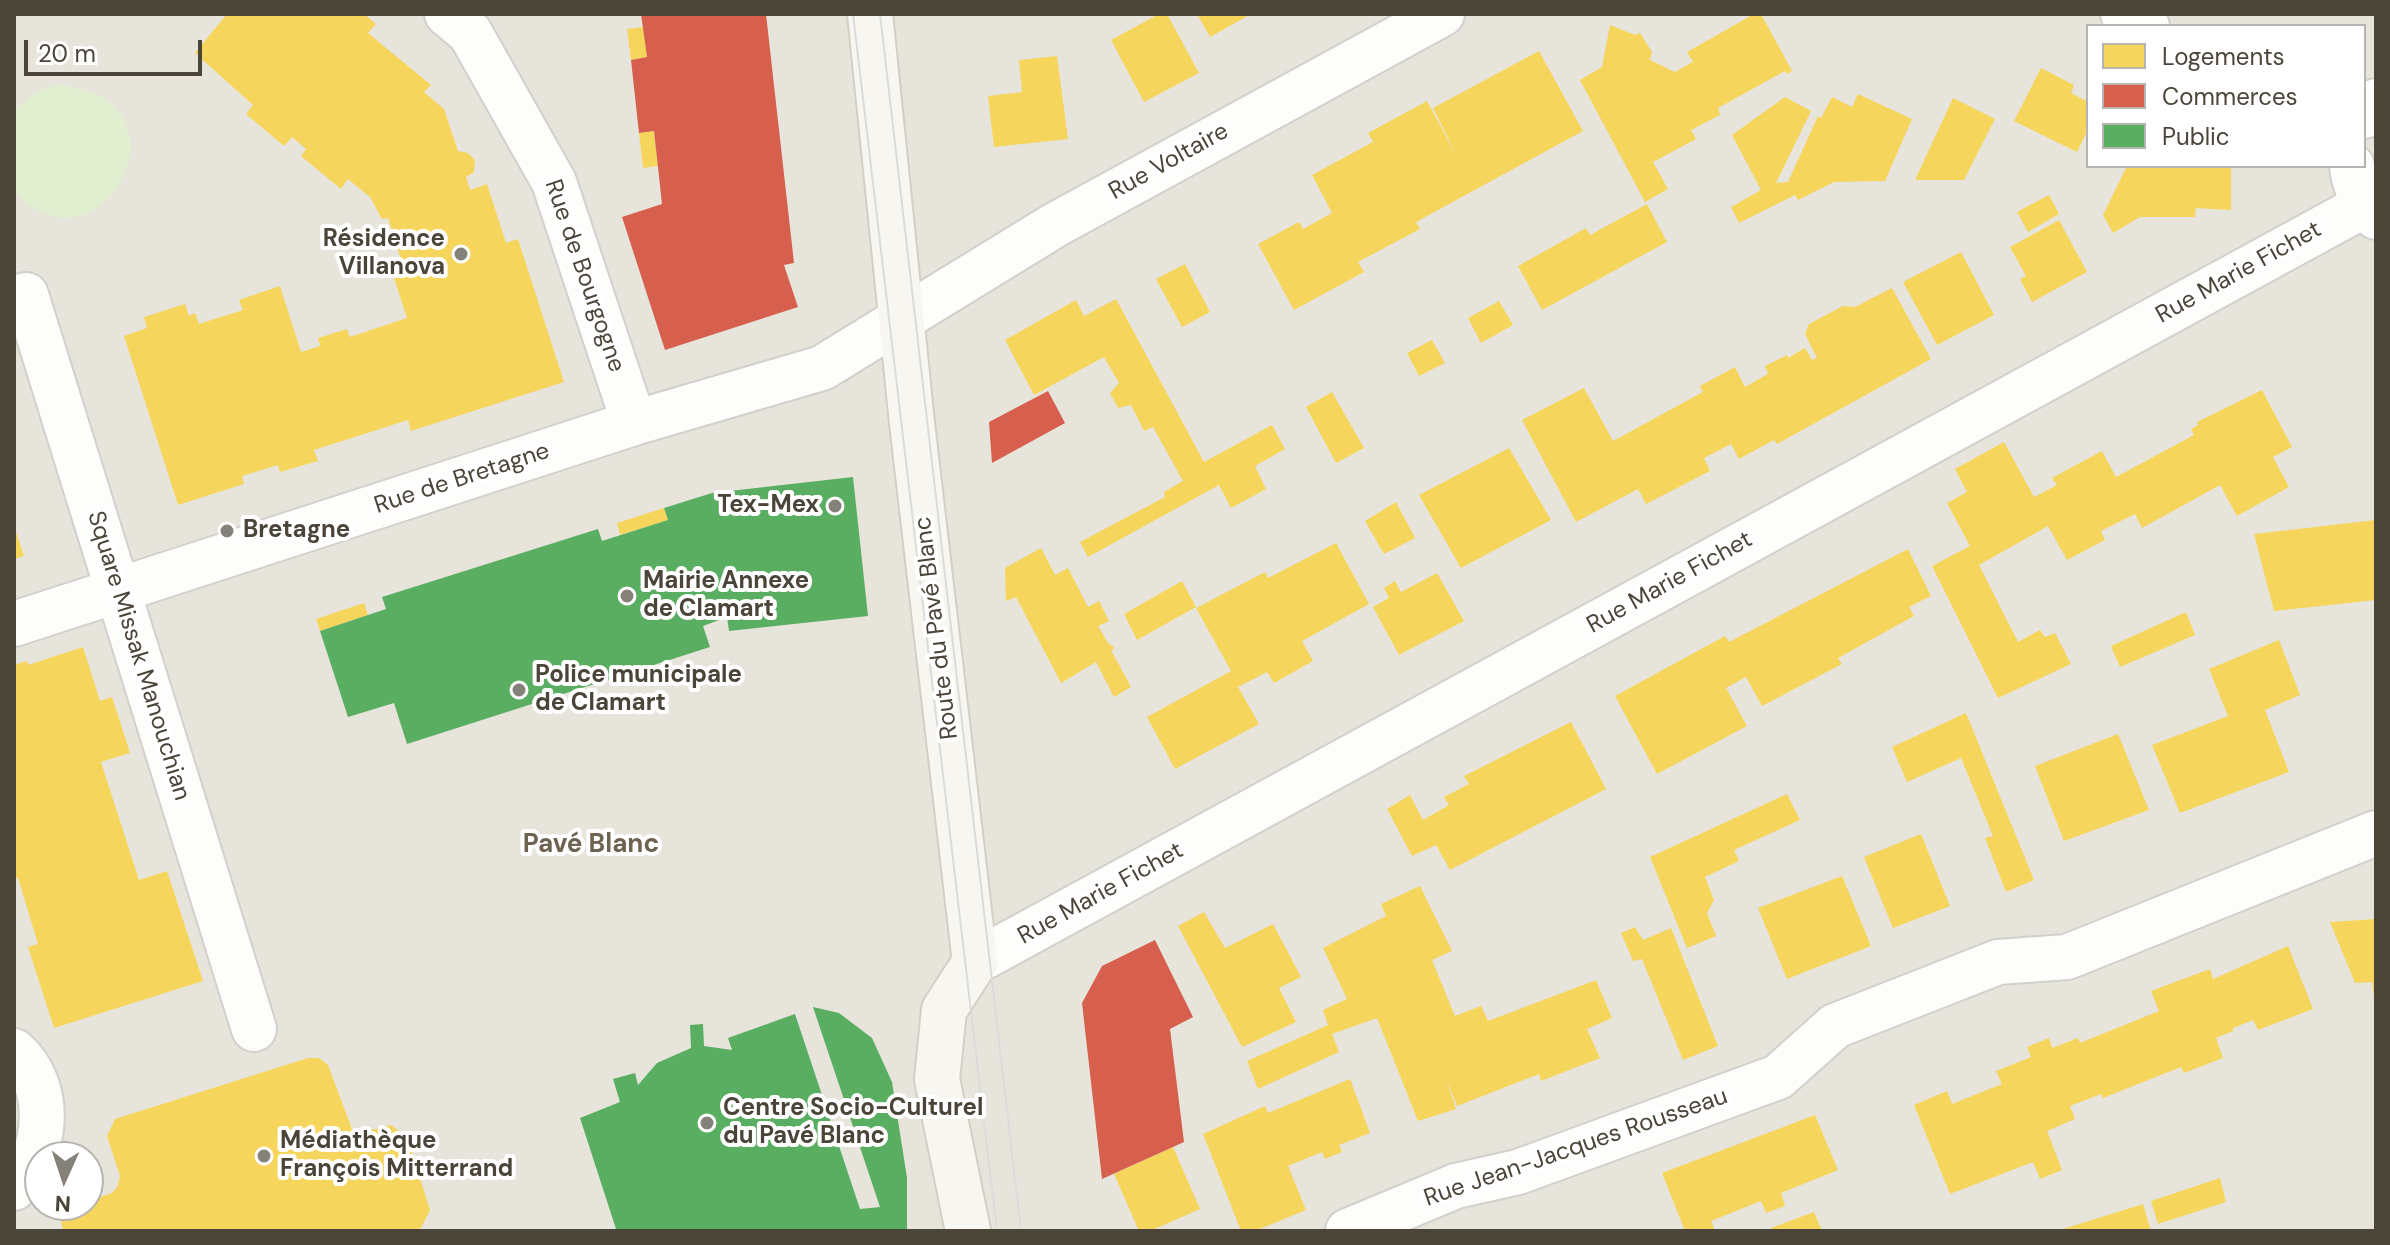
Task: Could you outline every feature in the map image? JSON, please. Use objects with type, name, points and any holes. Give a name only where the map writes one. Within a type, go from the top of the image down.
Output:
[{"type":"main road","name":"Route du Pavé Blanc","points":[[870,14],[975,962]]},
{"type":"main road","points":[[968,1231],[937,1079],[944,1010],[975,962]]},
{"type":"street","name":"Rue de Bourgogne","points":[[447,14],[470,33],[554,182],[634,423]]},
{"type":"street","name":"Rue Voltaire","points":[[902,319],[1055,225],[1442,14]]},
{"type":"street","points":[[2123,14],[2143,24]]},
{"type":"street","name":"Rue Marie Fichet","points":[[975,962],[2364,196]]},
{"type":"street","name":"Square Missak Manouchian","points":[[14,298],[26,295],[254,1029]]},
{"type":"street","name":"Rue de Bretagne","points":[[14,624],[634,423],[822,368],[902,319]]},
{"type":"street","name":"Rue Jean-Jacques Rousseau","points":[[1348,1231],[1456,1186],[1518,1172],[1778,1077],[1835,1026],[1998,962],[2067,957],[2376,833]]},
{"type":"street","points":[[14,1051],[35,1081],[42,1108],[41,1136],[33,1163],[14,1188]]},
{"type":"shaded area","points":[[14,14],[2376,14],[2376,1231],[14,1231]]},
{"type":"green space","points":[[56,85],[100,96],[123,118],[130,147],[123,177],[105,202],[79,216],[48,215],[14,192],[14,110],[36,92]]},
{"type":"building: Logements","name":"Résidence Villanova","points":[[227,14],[364,14],[376,24],[368,33],[431,85],[424,92],[444,109],[458,151],[468,153],[475,160],[474,172],[466,177],[470,190],[487,184],[506,243],[518,239],[564,382],[411,431],[408,420],[314,450],[318,461],[280,472],[278,465],[242,476],[244,484],[178,505],[124,336],[147,328],[144,317],[185,304],[189,316],[195,313],[199,324],[243,310],[239,300],[280,286],[301,352],[320,346],[318,338],[347,329],[350,337],[407,318],[391,269],[403,266],[388,218],[382,219],[370,197],[348,179],[341,189],[301,156],[306,149],[292,137],[284,146],[246,114],[253,105],[195,53]]},
{"type":"building: Logements","points":[[1159,14],[1167,14],[1199,73],[1144,102],[1111,40]]},
{"type":"building: Logements","points":[[1197,14],[1251,14],[1210,37]]},
{"type":"building: Logements","points":[[1754,14],[1761,14],[1792,71],[1787,74],[1785,71],[1718,108],[1720,115],[1691,130],[1696,139],[1653,162],[1668,189],[1645,202],[1580,80],[1602,67],[1610,25],[1635,35],[1640,33],[1652,52],[1650,60],[1675,72],[1693,62],[1687,52]]},
{"type":"building: Logements","points":[[643,27],[647,57],[631,60],[627,29]]},
{"type":"building: Logements","points":[[1539,51],[1583,131],[1416,222],[1420,229],[1358,262],[1364,272],[1294,310],[1258,244],[1299,222],[1303,229],[1332,213],[1312,175],[1373,142],[1368,133],[1427,101],[1458,158],[1433,108]]},
{"type":"building: Logements","points":[[1057,56],[1068,139],[994,147],[988,96],[1022,92],[1019,60]]},
{"type":"building: Logements","points":[[2041,68],[2074,85],[2071,93],[2086,101],[2086,133],[2077,152],[2014,121]]},
{"type":"building: Logements","points":[[1858,94],[1912,119],[1885,181],[1834,182],[1798,200],[1795,195],[1739,223],[1731,207],[1761,190],[1732,135],[1785,97],[1811,111],[1776,183],[1788,182],[1818,116],[1821,118],[1832,97],[1852,107]]},
{"type":"building: Logements","points":[[1953,98],[1995,119],[1964,180],[1915,180]]},
{"type":"building: Logements","points":[[654,131],[658,166],[643,168],[639,133]]},
{"type":"building: Logements","points":[[2126,168],[2231,168],[2231,210],[2196,208],[2195,217],[2140,217],[2113,233],[2103,215]]},
{"type":"building: Logements","points":[[2049,195],[2059,214],[2028,232],[2017,212]]},
{"type":"building: Logements","points":[[1647,204],[1667,242],[1542,310],[1518,266],[1586,228],[1590,235]]},
{"type":"building: Logements","points":[[2059,220],[2087,272],[2032,302],[2020,279],[2026,276],[2010,247]]},
{"type":"building: Logements","points":[[1961,252],[1994,315],[1937,345],[1903,282]]},
{"type":"building: Logements","points":[[1185,264],[1210,312],[1182,327],[1156,279]]},
{"type":"building: Logements","points":[[1892,288],[1931,359],[1777,444],[1774,440],[1739,459],[1731,444],[1704,458],[1710,471],[1646,504],[1638,489],[1576,522],[1522,420],[1584,388],[1613,441],[1703,392],[1700,386],[1735,367],[1745,387],[1768,374],[1765,366],[1787,355],[1788,358],[1805,348],[1812,360],[1817,358],[1805,334],[1809,324],[1843,306],[1855,307]]},
{"type":"building: Logements","points":[[1116,299],[1204,462],[1272,425],[1285,449],[1255,466],[1266,489],[1231,508],[1219,485],[1088,557],[1080,542],[1165,497],[1164,492],[1183,481],[1153,427],[1144,431],[1131,405],[1118,408],[1110,393],[1119,383],[1104,357],[1034,395],[1005,340],[1076,300],[1084,316]]},
{"type":"building: Logements","points":[[1499,301],[1513,325],[1481,343],[1468,318]]},
{"type":"building: Logements","points":[[1432,340],[1445,363],[1419,376],[1407,353]]},
{"type":"building: Logements","points":[[2262,390],[2292,447],[2273,457],[2289,487],[2237,516],[2220,485],[2142,528],[2135,514],[2101,531],[2105,540],[2067,560],[2048,526],[1979,565],[2018,642],[2040,630],[2045,637],[2055,633],[2071,664],[1998,698],[1932,566],[1970,546],[1947,503],[1967,492],[1955,469],[2004,442],[2034,497],[2057,485],[2052,478],[2102,451],[2116,477],[2194,435],[2191,429],[2198,425],[2197,422]]},
{"type":"building: Logements","points":[[1332,392],[1364,448],[1336,463],[1306,407]]},
{"type":"building: Logements","points":[[1509,448],[1551,520],[1461,568],[1419,495]]},
{"type":"building: Logements","points":[[1396,502],[1415,538],[1384,554],[1365,521]]},
{"type":"building: Logements","points":[[664,508],[668,520],[620,535],[617,523]]},
{"type":"building: Logements","points":[[2376,520],[2376,600],[2274,611],[2254,534]]},
{"type":"building: Logements","points":[[14,526],[24,556],[14,559]]},
{"type":"building: Logements","points":[[1336,543],[1369,604],[1302,641],[1313,661],[1274,683],[1267,672],[1238,687],[1259,724],[1175,769],[1147,717],[1231,671],[1196,608],[1265,572],[1268,578]]},
{"type":"building: Logements","points":[[1041,548],[1055,575],[1068,568],[1088,607],[1099,601],[1109,621],[1098,626],[1108,643],[1115,648],[1111,650],[1131,687],[1114,697],[1096,662],[1061,683],[1016,597],[1006,601],[1005,568]]},
{"type":"building: Logements","points":[[1908,549],[1931,596],[1909,607],[1914,616],[1838,658],[1842,664],[1762,706],[1746,677],[1726,688],[1747,726],[1657,774],[1615,696],[1725,636],[1729,642]]},
{"type":"building: Logements","points":[[1437,573],[1464,621],[1399,655],[1373,607],[1389,598],[1384,588],[1395,581],[1401,592]]},
{"type":"building: Logements","points":[[1182,581],[1196,607],[1137,640],[1124,614]]},
{"type":"building: Logements","points":[[364,603],[368,615],[320,631],[316,619]]},
{"type":"building: Logements","points":[[2186,612],[2195,635],[2120,667],[2111,646]]},
{"type":"building: Logements","points":[[2279,640],[2300,695],[2265,710],[2289,772],[2180,813],[2152,745],[2228,716],[2209,669]]},
{"type":"building: Logements","points":[[83,647],[100,701],[112,697],[130,753],[101,762],[139,880],[167,871],[203,981],[54,1028],[28,947],[38,944],[18,878],[14,877],[14,665],[27,661],[28,665]]},
{"type":"building: Logements","points":[[1966,713],[2034,880],[2006,892],[1985,838],[1993,836],[1961,758],[1907,782],[1892,747]]},
{"type":"building: Logements","points":[[1571,722],[1606,789],[1450,870],[1436,845],[1412,856],[1387,809],[1410,795],[1423,820],[1449,805],[1444,797],[1469,784],[1464,776]]},
{"type":"building: Logements","points":[[2118,734],[2149,810],[2064,841],[2035,766]]},
{"type":"building: Logements","points":[[1787,794],[1800,820],[1734,850],[1739,861],[1705,877],[1714,900],[1707,913],[1716,936],[1687,948],[1650,857]]},
{"type":"building: Logements","points":[[1921,834],[1950,906],[1893,928],[1864,857]]},
{"type":"building: Logements","points":[[1842,876],[1871,946],[1787,979],[1758,908]]},
{"type":"building: Logements","points":[[1420,886],[1452,951],[1432,960],[1455,1016],[1481,1006],[1488,1021],[1596,980],[1612,1018],[1587,1029],[1600,1058],[1541,1081],[1539,1074],[1457,1106],[1446,1079],[1456,1109],[1418,1121],[1377,1018],[1332,1034],[1339,1052],[1258,1089],[1247,1061],[1328,1025],[1323,1010],[1347,999],[1323,948],[1386,916],[1381,904]]},
{"type":"building: Logements","points":[[1204,912],[1225,948],[1273,924],[1301,977],[1279,988],[1296,1022],[1242,1047],[1178,926]]},
{"type":"building: Logements","points":[[2376,919],[2374,997],[2372,982],[2355,983],[2330,922]]},
{"type":"building: Logements","points":[[1635,927],[1643,940],[1671,928],[1718,1046],[1683,1060],[1642,959],[1633,961],[1621,933]]},
{"type":"building: Logements","points":[[2288,946],[2313,1009],[2258,1030],[2253,1020],[2233,1028],[2233,1031],[2216,1038],[2223,1058],[2184,1073],[2181,1067],[2103,1098],[2101,1094],[2070,1106],[2075,1119],[2047,1131],[2062,1170],[2040,1179],[2033,1162],[1950,1194],[1914,1105],[1947,1091],[1952,1104],[2002,1084],[1996,1071],[2031,1057],[2027,1047],[2049,1038],[2052,1048],[2078,1038],[2080,1043],[2159,1011],[2151,991],[2210,969],[2213,979]]},
{"type":"building: Logements","name":"Médiathèque François Mitterrand","points":[[308,1058],[319,1058],[328,1065],[352,1129],[364,1132],[391,1125],[407,1137],[430,1210],[421,1228],[412,1231],[63,1231],[61,1221],[104,1221],[104,1196],[118,1186],[120,1176],[107,1136],[115,1119]]},
{"type":"building: Logements","points":[[1350,1079],[1370,1133],[1339,1145],[1342,1152],[1325,1159],[1322,1152],[1288,1166],[1306,1210],[1255,1231],[1241,1231],[1203,1134],[1265,1106],[1268,1113]]},
{"type":"building: Logements","points":[[1815,1115],[1838,1170],[1781,1193],[1785,1206],[1766,1213],[1761,1201],[1711,1221],[1715,1231],[1685,1231],[1662,1173]]},
{"type":"building: Logements","points":[[1173,1147],[1200,1209],[1150,1231],[1139,1231],[1114,1174]]},
{"type":"building: Logements","points":[[2220,1178],[2226,1202],[2158,1224],[2151,1201]]},
{"type":"building: Logements","points":[[2143,1204],[2151,1231],[2060,1231],[2060,1230]]},
{"type":"building: Logements","points":[[1814,1212],[1822,1231],[1772,1231],[1771,1228]]},
{"type":"building: Commerces","points":[[641,14],[766,14],[794,263],[784,265],[798,307],[665,350],[622,217],[662,204],[654,131],[639,133],[631,60],[647,57]]},
{"type":"building: Commerces","points":[[1048,391],[1065,423],[992,463],[989,422]]},
{"type":"building: Commerces","points":[[1155,940],[1193,1017],[1170,1029],[1184,1142],[1102,1179],[1082,1003],[1102,966]]},
{"type":"building: Public","points":[[853,477],[868,616],[729,631],[727,617],[703,626],[710,647],[407,744],[394,703],[348,717],[320,631],[386,609],[382,597],[598,529],[602,541],[668,520],[664,508],[712,493]]},
{"type":"building: Public","name":"Centre Socio-Culturel du Pavé Blanc","points":[[813,1007],[839,1013],[872,1038],[892,1082],[907,1178],[907,1231],[614,1231],[616,1229],[580,1118],[620,1102],[613,1079],[635,1073],[638,1085],[657,1063],[691,1048],[690,1025],[703,1024],[704,1046],[732,1050],[728,1038],[795,1014],[860,1209],[880,1207]]},
{"type":"tram line","points":[[853,14],[997,1231]]},
{"type":"tram line","points":[[880,14],[1021,1231]]},
{"type":"place","name":"Résidence Villanova","points":[[461,254]]},
{"type":"place","name":"Tex-Mex","points":[[835,506]]},
{"type":"place","name":"Bretagne","points":[[227,531]]},
{"type":"place","name":"Mairie Annexe de Clamart","points":[[627,596]]},
{"type":"place","name":"Police municipale de Clamart","points":[[519,690]]},
{"type":"place","name":"Centre Socio-Culturel du Pavé Blanc","points":[[707,1123]]},
{"type":"place","name":"Médiathèque François Mitterrand","points":[[264,1156]]},
{"type":"district","name":"Pavé Blanc","points":[[591,845]]}]
